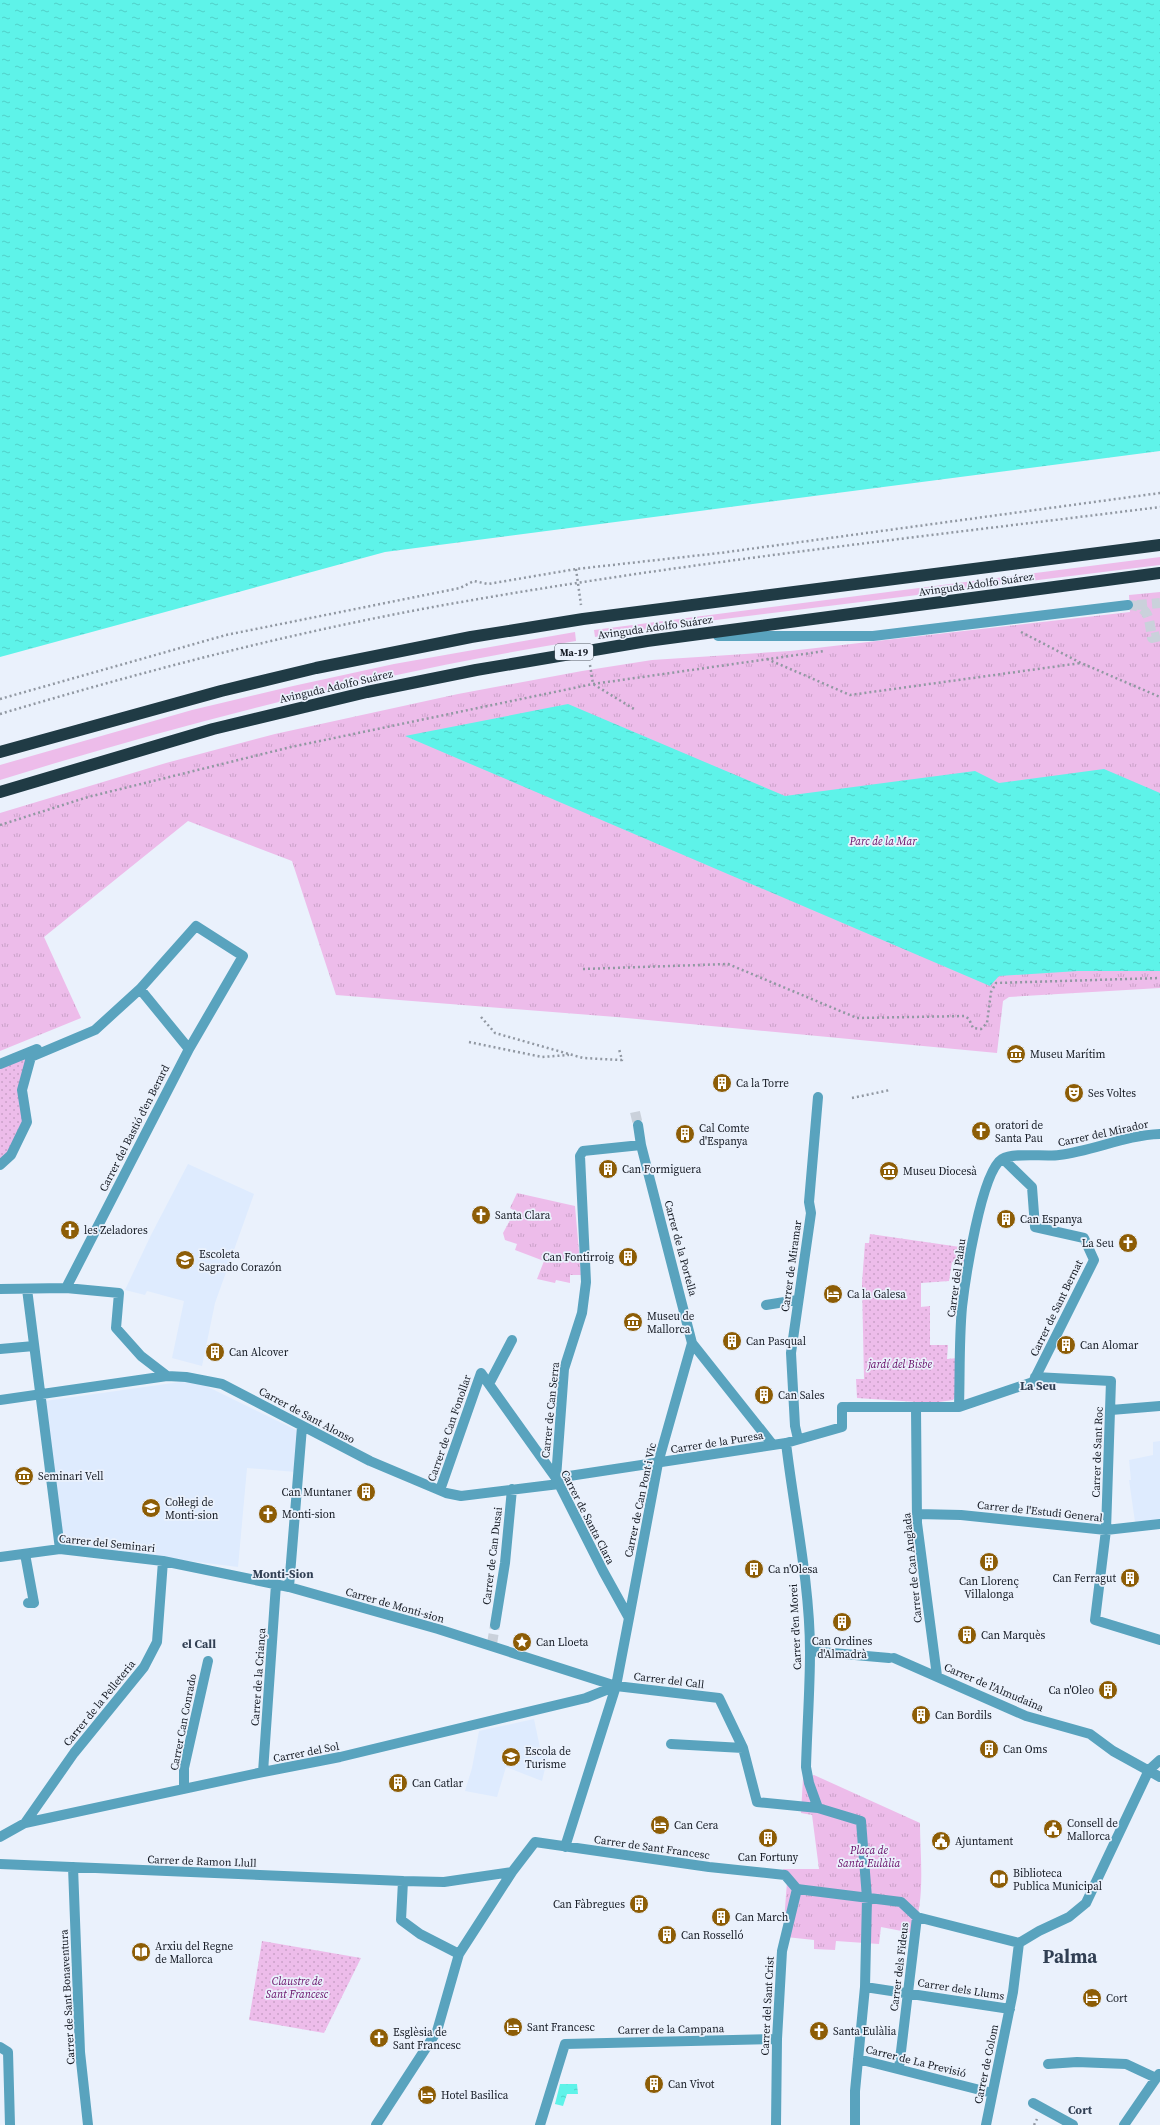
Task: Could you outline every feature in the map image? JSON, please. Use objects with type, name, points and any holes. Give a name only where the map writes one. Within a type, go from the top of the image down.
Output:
[{"type":"highway","name":"Avinguda Adolfo Suárez","points":[[0,752],[221,691],[324,667],[471,637],[583,619],[1160,545]]},
{"type":"highway","name":"Avinguda Adolfo Suárez","points":[[0,792],[170,741],[367,692],[553,656],[686,636],[1160,573]]},
{"type":"street","points":[[686,636],[873,636],[1128,605]]},
{"type":"street","name":"Carrer del Bastió d'en Berard","points":[[66,1288],[189,1049],[244,956],[196,926],[140,990]]},
{"type":"street","points":[[0,1165],[11,1155],[27,1122],[22,1090],[32,1057],[95,1030],[140,990],[189,1049]]},
{"type":"street","points":[[0,1064],[92,1026]]},
{"type":"street","name":"Carrer de Miramar","points":[[798,1439],[795,1426],[791,1353],[797,1300],[803,1277],[810,1220],[809,1202],[818,1097]]},
{"type":"street","name":"Carrer de la Portella","points":[[638,1125],[641,1145],[692,1343],[712,1371],[773,1446]]},
{"type":"street","name":"Carrer del Mirador","points":[[1002,1159],[1060,1155],[1116,1143],[1143,1134],[1160,1134]]},
{"type":"street","name":"Carrer de Can Serra","points":[[557,1481],[564,1369],[582,1313],[586,1282],[580,1156],[583,1151],[641,1145]]},
{"type":"street","name":"Carrer de Sant Bernat","points":[[1002,1159],[1032,1187],[1035,1227],[1084,1238],[1094,1260],[1035,1377]]},
{"type":"street","name":"Carrer del Palau","points":[[959,1407],[962,1307],[978,1218],[987,1182],[1002,1159]]},
{"type":"street","points":[[0,1289],[66,1288],[119,1292],[116,1328],[141,1356],[167,1376]]},
{"type":"street","points":[[27,1289],[60,1549]]},
{"type":"street","points":[[766,1305],[797,1300]]},
{"type":"street","points":[[489,1384],[512,1340]]},
{"type":"street","name":"Carrer de Can Pont i Vic","points":[[629,1618],[658,1463],[692,1343]]},
{"type":"street","points":[[0,1349],[34,1346]]},
{"type":"street","name":"Carrer de Santa Clara","points":[[481,1373],[557,1481],[629,1618]]},
{"type":"street","name":"Carrer de Can Fonollar","points":[[440,1490],[481,1373]]},
{"type":"street","name":"Carrer de Sant Alonso","points":[[0,1400],[167,1376],[186,1377],[222,1384],[302,1427],[370,1461],[440,1490],[461,1496],[557,1481]]},
{"type":"street","points":[[916,1408],[959,1407],[1033,1382],[1035,1377]]},
{"type":"street","name":"Carrer de Sant Roc","points":[[1035,1377],[1111,1381],[1106,1530],[1094,1620],[1160,1640]]},
{"type":"street","points":[[1111,1410],[1160,1406]]},
{"type":"street","name":"Carrer de la Puresa","points":[[557,1481],[658,1463],[786,1443],[842,1427],[842,1407],[916,1408]]},
{"type":"street","name":"Carrer de Can Anglada","points":[[916,1408],[917,1514],[937,1676]]},
{"type":"street","points":[[289,1587],[302,1427]]},
{"type":"street","name":"Carrer d'en Morei","points":[[786,1443],[805,1580],[810,1651],[806,1767],[809,1783],[818,1808]]},
{"type":"street","name":"Carrer de Can Dusai","points":[[495,1625],[505,1563],[512,1489]]},
{"type":"street","name":"Carrer de l'Estudi General","points":[[917,1514],[961,1515],[1106,1530],[1160,1524]]},
{"type":"street","name":"Carrer del Seminari","points":[[0,1557],[60,1549],[163,1561]]},
{"type":"street","points":[[25,1554],[34,1603],[28,1604]]},
{"type":"street","name":"Carrer de Monti-sion","points":[[163,1561],[289,1587],[438,1629],[616,1686]]},
{"type":"street","name":"Carrer de la Pelleteria","points":[[25,1823],[74,1752],[144,1667],[157,1642],[163,1561]]},
{"type":"street","name":"Carrer de la Criança","points":[[263,1772],[276,1584]]},
{"type":"street","points":[[565,1846],[616,1686],[629,1618]]},
{"type":"street","name":"Carrer de l'Almudaina","points":[[810,1651],[892,1658],[937,1676],[1026,1716],[1090,1734],[1113,1751],[1160,1777]]},
{"type":"street","name":"Carrer Can Conrado","points":[[184,1789],[184,1768],[208,1661]]},
{"type":"street","name":"Carrer del Sol","points":[[0,1837],[25,1823],[340,1757],[586,1698],[616,1686]]},
{"type":"street","name":"Carrer del Call","points":[[616,1686],[719,1698],[743,1748]]},
{"type":"street","points":[[671,1744],[743,1748],[757,1802],[818,1808],[861,1820],[867,1898],[865,1987],[858,2059],[855,2125]]},
{"type":"street","points":[[797,1890],[901,1902],[917,1917],[1019,1943],[1039,1931],[1069,1918],[1086,1903],[1149,1770],[1160,1760]]},
{"type":"street","name":"Carrer de Sant Francesc","points":[[512,1872],[535,1842],[710,1867],[785,1875],[797,1890]]},
{"type":"street","name":"Carrer de Ramon Llull","points":[[0,1864],[444,1882],[512,1872]]},
{"type":"street","name":"Carrer de Sant Bonaventura","points":[[73,1867],[80,2052],[88,2125]]},
{"type":"street","points":[[376,2125],[437,2031],[459,1954],[512,1872]]},
{"type":"street","points":[[403,1881],[401,1920],[420,1934],[459,1954]]},
{"type":"street","name":"Carrer del Sant Crist","points":[[776,2125],[777,2039],[782,1951],[797,1890]]},
{"type":"street","name":"Carrer dels Fideus","points":[[899,2068],[917,1917]]},
{"type":"street","name":"Carrer de Colom","points":[[986,2125],[1010,2008],[1019,1943]]},
{"type":"street","name":"Carrer dels Llums","points":[[865,1987],[908,1992],[1010,2008]]},
{"type":"street","name":"Carrer de la Campana","points":[[540,2125],[566,2044],[777,2039]]},
{"type":"street","points":[[0,2047],[8,2052],[10,2125]]},
{"type":"street","name":"Carrer de La Previsió","points":[[858,2059],[899,2068],[992,2093]]},
{"type":"street","points":[[1048,2064],[1076,2062],[1126,2064],[1158,2075],[1124,2125]]},
{"type":"street","points":[[1033,2103],[1073,2125]]},
{"type":"path","points":[[0,699],[226,635],[460,588],[474,581],[488,584],[576,569],[720,553],[1160,494]]},
{"type":"path","points":[[0,714],[116,680],[227,651],[339,626],[464,601],[586,581],[1160,507]]},
{"type":"path","points":[[1017,630],[1081,663],[1160,697]]},
{"type":"path","points":[[0,825],[88,797],[291,747],[593,684],[829,651]]},
{"type":"path","points":[[767,659],[850,695],[1081,663]]},
{"type":"path","points":[[583,969],[728,964],[857,1018],[965,1016],[973,1028],[981,1030],[987,1023],[991,992],[996,983],[1160,978]]},
{"type":"path","points":[[481,1017],[495,1033],[583,1058],[622,1060],[619,1048]]},
{"type":"path","points":[[469,1042],[542,1057],[571,1055]]},
{"type":"path","points":[[852,1098],[890,1090]]},
{"type":"shaded area","name":"Escoleta Sagrado Corazón","points":[[188,1164],[254,1194],[215,1303],[202,1366],[172,1358],[184,1301],[147,1291],[145,1295],[125,1290],[151,1235]]},
{"type":"shaded area","name":"Col·legi de Monti-sion","points":[[180,1382],[200,1383],[298,1431],[296,1472],[247,1468],[238,1567],[63,1545],[45,1401]]},
{"type":"shaded area","points":[[1160,1441],[1160,1520],[1135,1522],[1129,1480],[1131,1480],[1129,1460],[1153,1455],[1153,1442]]},
{"type":"shaded area","name":"Escola de Turisme","points":[[534,1719],[540,1748],[550,1748],[542,1781],[506,1767],[497,1797],[465,1791],[472,1768],[479,1731]]},
{"type":"green space","points":[[1160,557],[1160,565],[668,626],[595,637],[594,630]]},
{"type":"green space","name":"Parc de la Mar","points":[[1160,592],[1160,988],[1009,997],[1003,1001],[997,1053],[616,1017],[336,995],[292,861],[188,821],[44,937],[81,1018],[0,1051],[0,813],[166,763],[275,734],[458,694],[582,671],[652,660],[790,651],[1130,612],[1129,595]]},
{"type":"green space","points":[[575,632],[576,641],[430,668],[285,700],[142,738],[0,780],[0,765],[192,710],[394,664]]},
{"type":"green space","points":[[31,1057],[22,1090],[27,1122],[0,1165],[0,1064]]},
{"type":"green space","points":[[517,1193],[575,1206],[581,1275],[570,1275],[570,1283],[556,1280],[555,1283],[537,1279],[544,1261],[515,1250],[517,1244],[505,1240],[503,1233],[515,1211],[510,1208]]},
{"type":"green space","name":"jardí del Bisbe","points":[[870,1234],[967,1248],[964,1264],[952,1262],[949,1281],[921,1283],[921,1307],[930,1306],[930,1345],[948,1345],[947,1359],[958,1358],[957,1395],[953,1400],[932,1403],[857,1398],[856,1379],[864,1379],[862,1283],[865,1243],[869,1243]]},
{"type":"green space","name":"Plaça de Santa Eulàlia","points":[[814,1775],[920,1823],[921,1894],[912,1933],[881,1927],[879,1944],[836,1941],[835,1950],[814,1949],[814,1940],[786,1937],[783,1934],[787,1882],[783,1869],[819,1869],[812,1815],[801,1813],[803,1778]]},
{"type":"green space","name":"Claustre de Sant Francesc","points":[[262,1941],[361,1958],[324,2033],[249,2020]]},
{"type":"water","points":[[0,0],[1160,0],[1160,451],[385,552],[0,657]]},
{"type":"water","points":[[568,704],[785,796],[975,771],[999,783],[1104,769],[1160,793],[1160,971],[1078,971],[999,976],[990,986],[405,736]]},
{"type":"water","points":[[560,2084],[577,2084],[578,2094],[567,2094],[563,2106],[555,2104]]},
{"type":"tunnel","points":[[1137,605],[1160,603]]},
{"type":"tunnel","points":[[1128,605],[1141,608],[1147,615],[1152,638],[1160,636]]},
{"type":"tunnel","points":[[635,1112],[638,1125]]},
{"type":"tunnel","points":[[492,1644],[495,1625]]},
{"type":"place","name":"Museu Marítim","points":[[1016,1054]]},
{"type":"place","name":"Ca la Torre","points":[[722,1083]]},
{"type":"place","name":"Ses Voltes","points":[[1074,1093]]},
{"type":"place","name":"oratori de Santa Pau","points":[[981,1131]]},
{"type":"place","name":"Cal Comte d'Espanya","points":[[685,1134]]},
{"type":"place","name":"Can Formiguera","points":[[608,1169]]},
{"type":"place","name":"Museu Diocesà","points":[[889,1171]]},
{"type":"place","name":"Santa Clara","points":[[481,1215]]},
{"type":"place","name":"Can Espanya","points":[[1006,1219]]},
{"type":"place","name":"les Zeladores","points":[[70,1230]]},
{"type":"place","name":"La Seu","points":[[1128,1243]]},
{"type":"place","name":"Can Fontirroig","points":[[628,1257]]},
{"type":"place","name":"Escoleta Sagrado Corazón","points":[[185,1260]]},
{"type":"place","name":"Ca la Galesa","points":[[833,1294]]},
{"type":"place","name":"Museu de Mallorca","points":[[633,1322]]},
{"type":"place","name":"Can Pasqual","points":[[732,1341]]},
{"type":"place","name":"Can Alomar","points":[[1066,1345]]},
{"type":"place","name":"Can Alcover","points":[[215,1352]]},
{"type":"place","name":"Can Sales","points":[[764,1395]]},
{"type":"place","name":"Seminari Vell","points":[[24,1476]]},
{"type":"place","name":"Can Muntaner","points":[[366,1492]]},
{"type":"place","name":"Col·legi de Monti-sion","points":[[151,1508]]},
{"type":"place","name":"Monti-sion","points":[[268,1514]]},
{"type":"place","name":"Can Llorenç Villalonga","points":[[989,1562]]},
{"type":"place","name":"Ca n'Olesa","points":[[754,1569]]},
{"type":"place","name":"Can Ferragut","points":[[1130,1578]]},
{"type":"place","name":"Can Ordines d'Almadrà","points":[[842,1622]]},
{"type":"place","name":"Can Marquès","points":[[967,1635]]},
{"type":"place","name":"Can Lloeta","points":[[522,1642]]},
{"type":"place","name":"Ca n'Oleo","points":[[1108,1690]]},
{"type":"place","name":"Can Bordils","points":[[921,1715]]},
{"type":"place","name":"Can Oms","points":[[989,1749]]},
{"type":"place","name":"Escola de Turisme","points":[[511,1757]]},
{"type":"place","name":"Can Catlar","points":[[398,1783]]},
{"type":"place","name":"Can Cera","points":[[660,1825]]},
{"type":"place","name":"Consell de Mallorca","points":[[1053,1829]]},
{"type":"place","name":"Can Fortuny","points":[[768,1838]]},
{"type":"place","name":"Ajuntament","points":[[941,1841]]},
{"type":"place","name":"Biblioteca Publica Municipal","points":[[999,1879]]},
{"type":"place","name":"Can Fàbregues","points":[[639,1904]]},
{"type":"place","name":"Can March","points":[[721,1917]]},
{"type":"place","name":"Can Rosselló","points":[[667,1935]]},
{"type":"place","name":"Arxiu del Regne de Mallorca","points":[[141,1952]]},
{"type":"place","name":"Cort","points":[[1092,1998]]},
{"type":"place","name":"Sant Francesc","points":[[513,2027]]},
{"type":"place","name":"Santa Eulàlia","points":[[819,2031]]},
{"type":"place","name":"Esglèsia de Sant Francesc","points":[[379,2038]]},
{"type":"place","name":"Can Vivot","points":[[654,2084]]},
{"type":"place","name":"Hotel Basilica","points":[[427,2095]]},
{"type":"district","name":"La Seu","points":[[1038,1386]]},
{"type":"district","name":"Monti-Sion","points":[[283,1574]]},
{"type":"district","name":"el Call","points":[[199,1644]]},
{"type":"district","name":"Palma","points":[[1070,1956]]},
{"type":"district","name":"Cort","points":[[1080,2110]]}]
